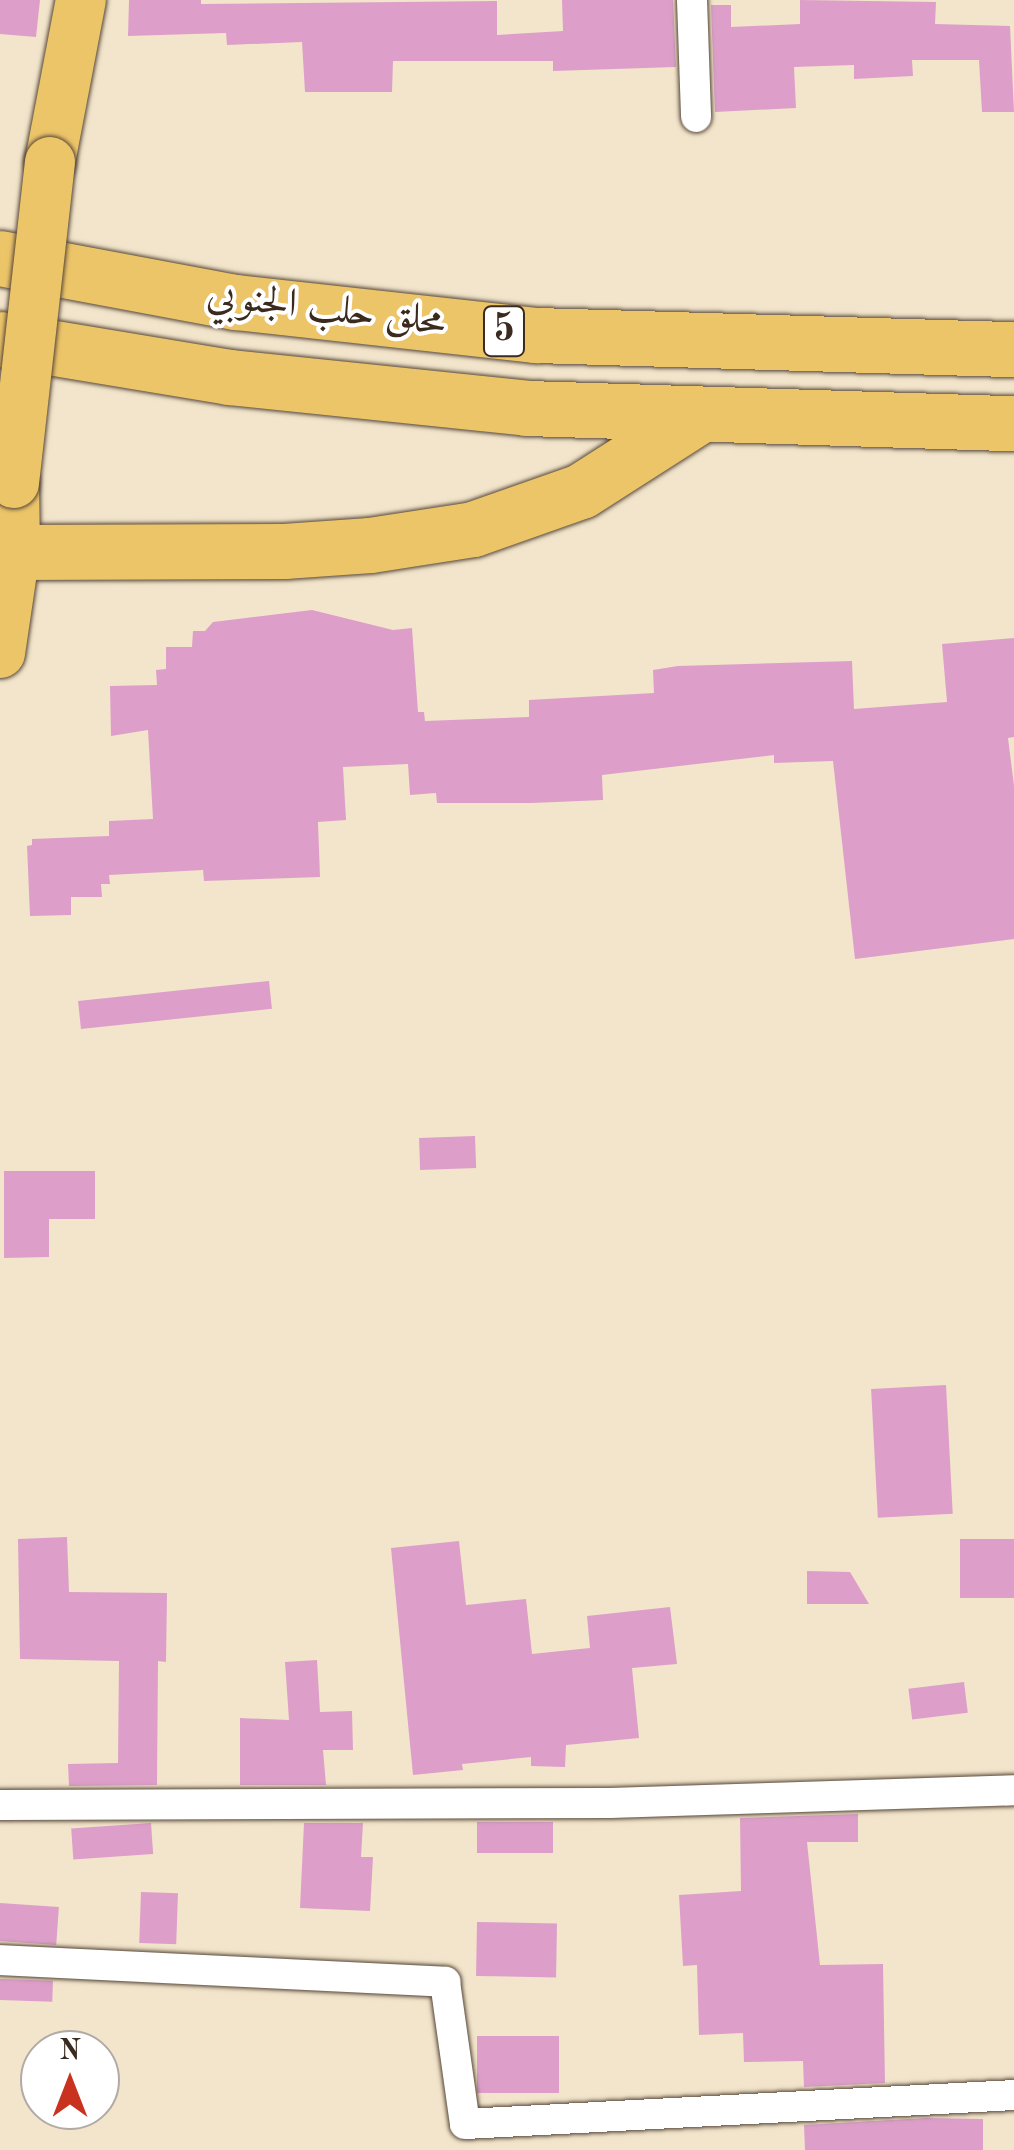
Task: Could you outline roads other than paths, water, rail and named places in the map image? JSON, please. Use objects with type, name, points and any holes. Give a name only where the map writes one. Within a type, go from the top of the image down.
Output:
[{"type":"highway","name":"محلق حلب الجنوبي","points":[[0,258],[236,302],[536,335],[1014,349]]},
{"type":"highway","name":"محلق حلب الجنوبي","points":[[0,340],[229,377],[527,408],[1014,423]]},
{"type":"highway","points":[[15,552],[284,551],[370,545],[473,530],[582,491],[700,415]]},
{"type":"main road","points":[[0,653],[15,552],[14,484],[50,162],[81,0]]},
{"type":"street","points":[[692,0],[696,117]]},
{"type":"street","points":[[0,1805],[610,1803],[1014,1790]]},
{"type":"street","points":[[0,1960],[446,1982],[465,2124],[1014,2095]]}]
